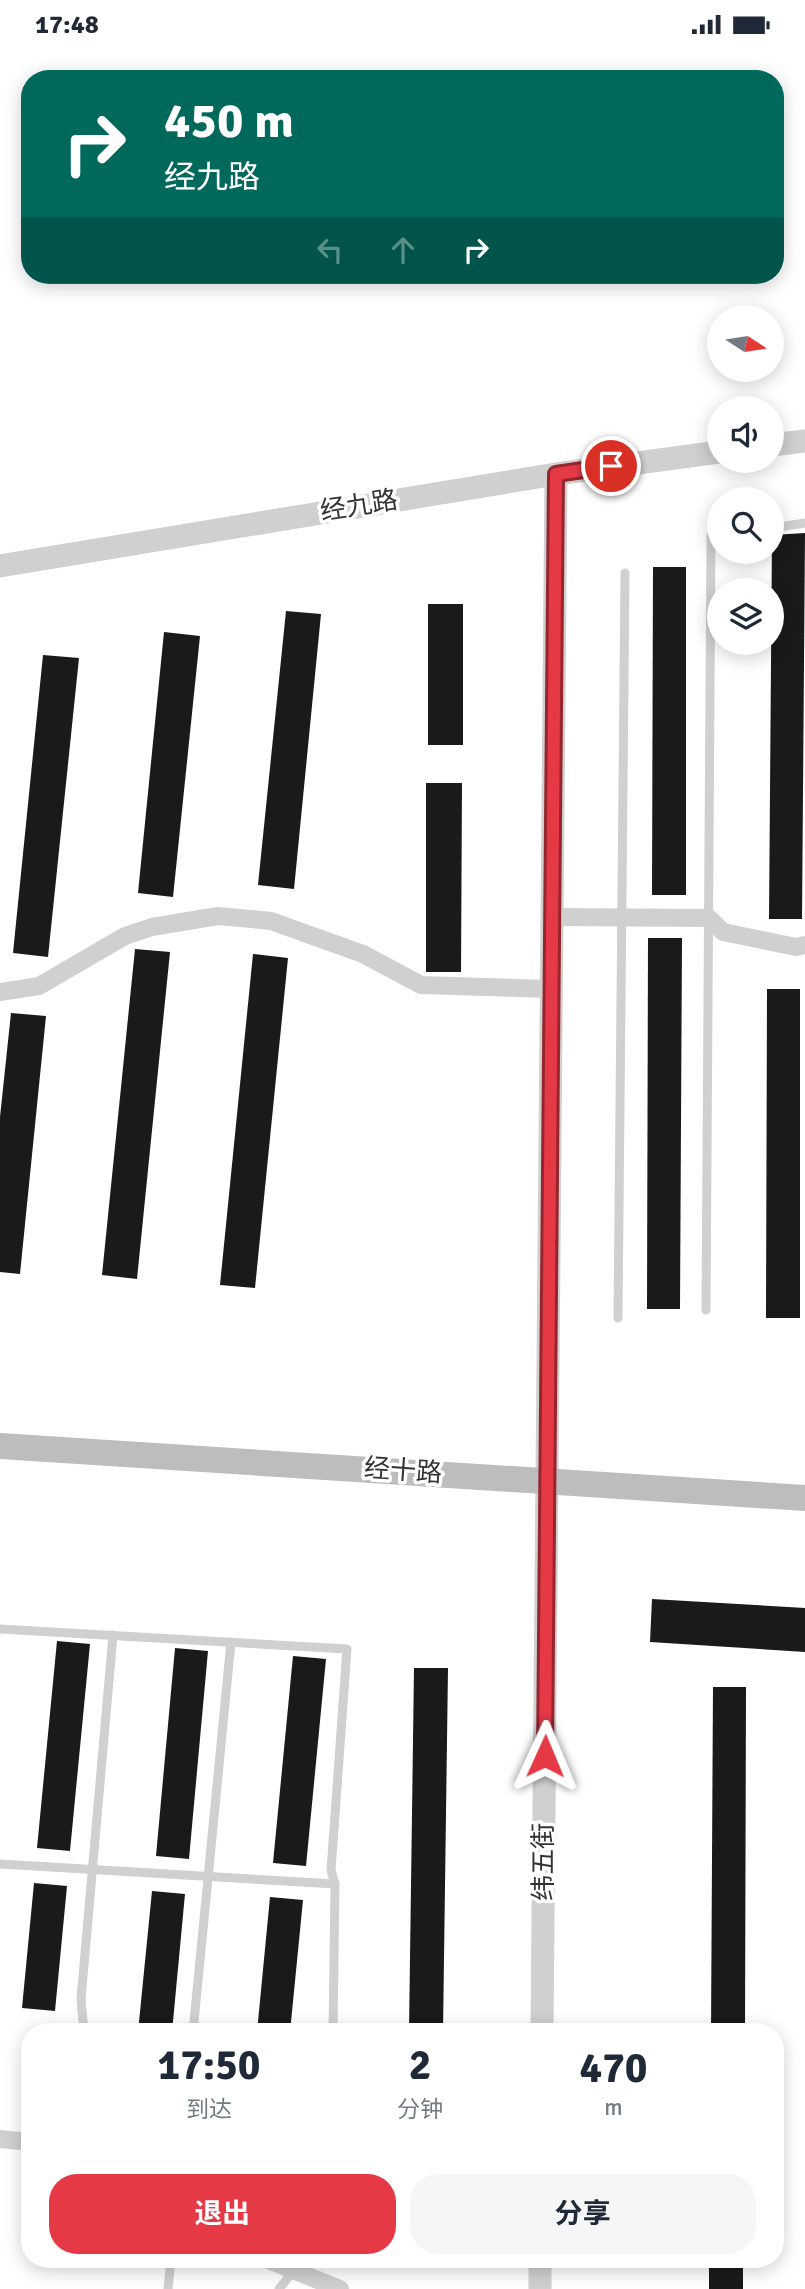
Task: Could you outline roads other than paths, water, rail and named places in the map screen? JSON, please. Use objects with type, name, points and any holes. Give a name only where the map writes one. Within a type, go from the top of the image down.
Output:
[{"type":"main road","name":"经十路","points":[[0,1446],[547,1479],[805,1498]]},
{"type":"street","points":[[784,444],[805,441]]},
{"type":"street","name":"经九路","points":[[0,566],[556,474],[707,454]]},
{"type":"street","name":"纬五街","points":[[542,2023],[556,474]]},
{"type":"street","points":[[0,992],[39,986],[125,936],[152,927],[218,916],[271,921],[363,954],[421,985],[552,989]]},
{"type":"street","points":[[552,917],[709,918],[723,932],[796,947],[805,945]]},
{"type":"street","points":[[0,2139],[21,2141]]},
{"type":"street","points":[[305,2268],[340,2289]]},
{"type":"street","points":[[540,2268],[540,2289]]},
{"type":"lane","points":[[784,526],[805,523]]},
{"type":"lane","points":[[706,1310],[711,564]]},
{"type":"lane","points":[[618,1318],[625,573]]},
{"type":"lane","points":[[0,1629],[347,1649],[331,1870],[335,1884],[333,2023]]},
{"type":"lane","points":[[83,2023],[81,1999],[113,1635]]},
{"type":"lane","points":[[194,2023],[231,1642]]},
{"type":"lane","points":[[0,1864],[335,1884]]},
{"type":"lane","points":[[168,2289],[170,2268]]},
{"type":"lane","points":[[279,2289],[297,2268]]}]
